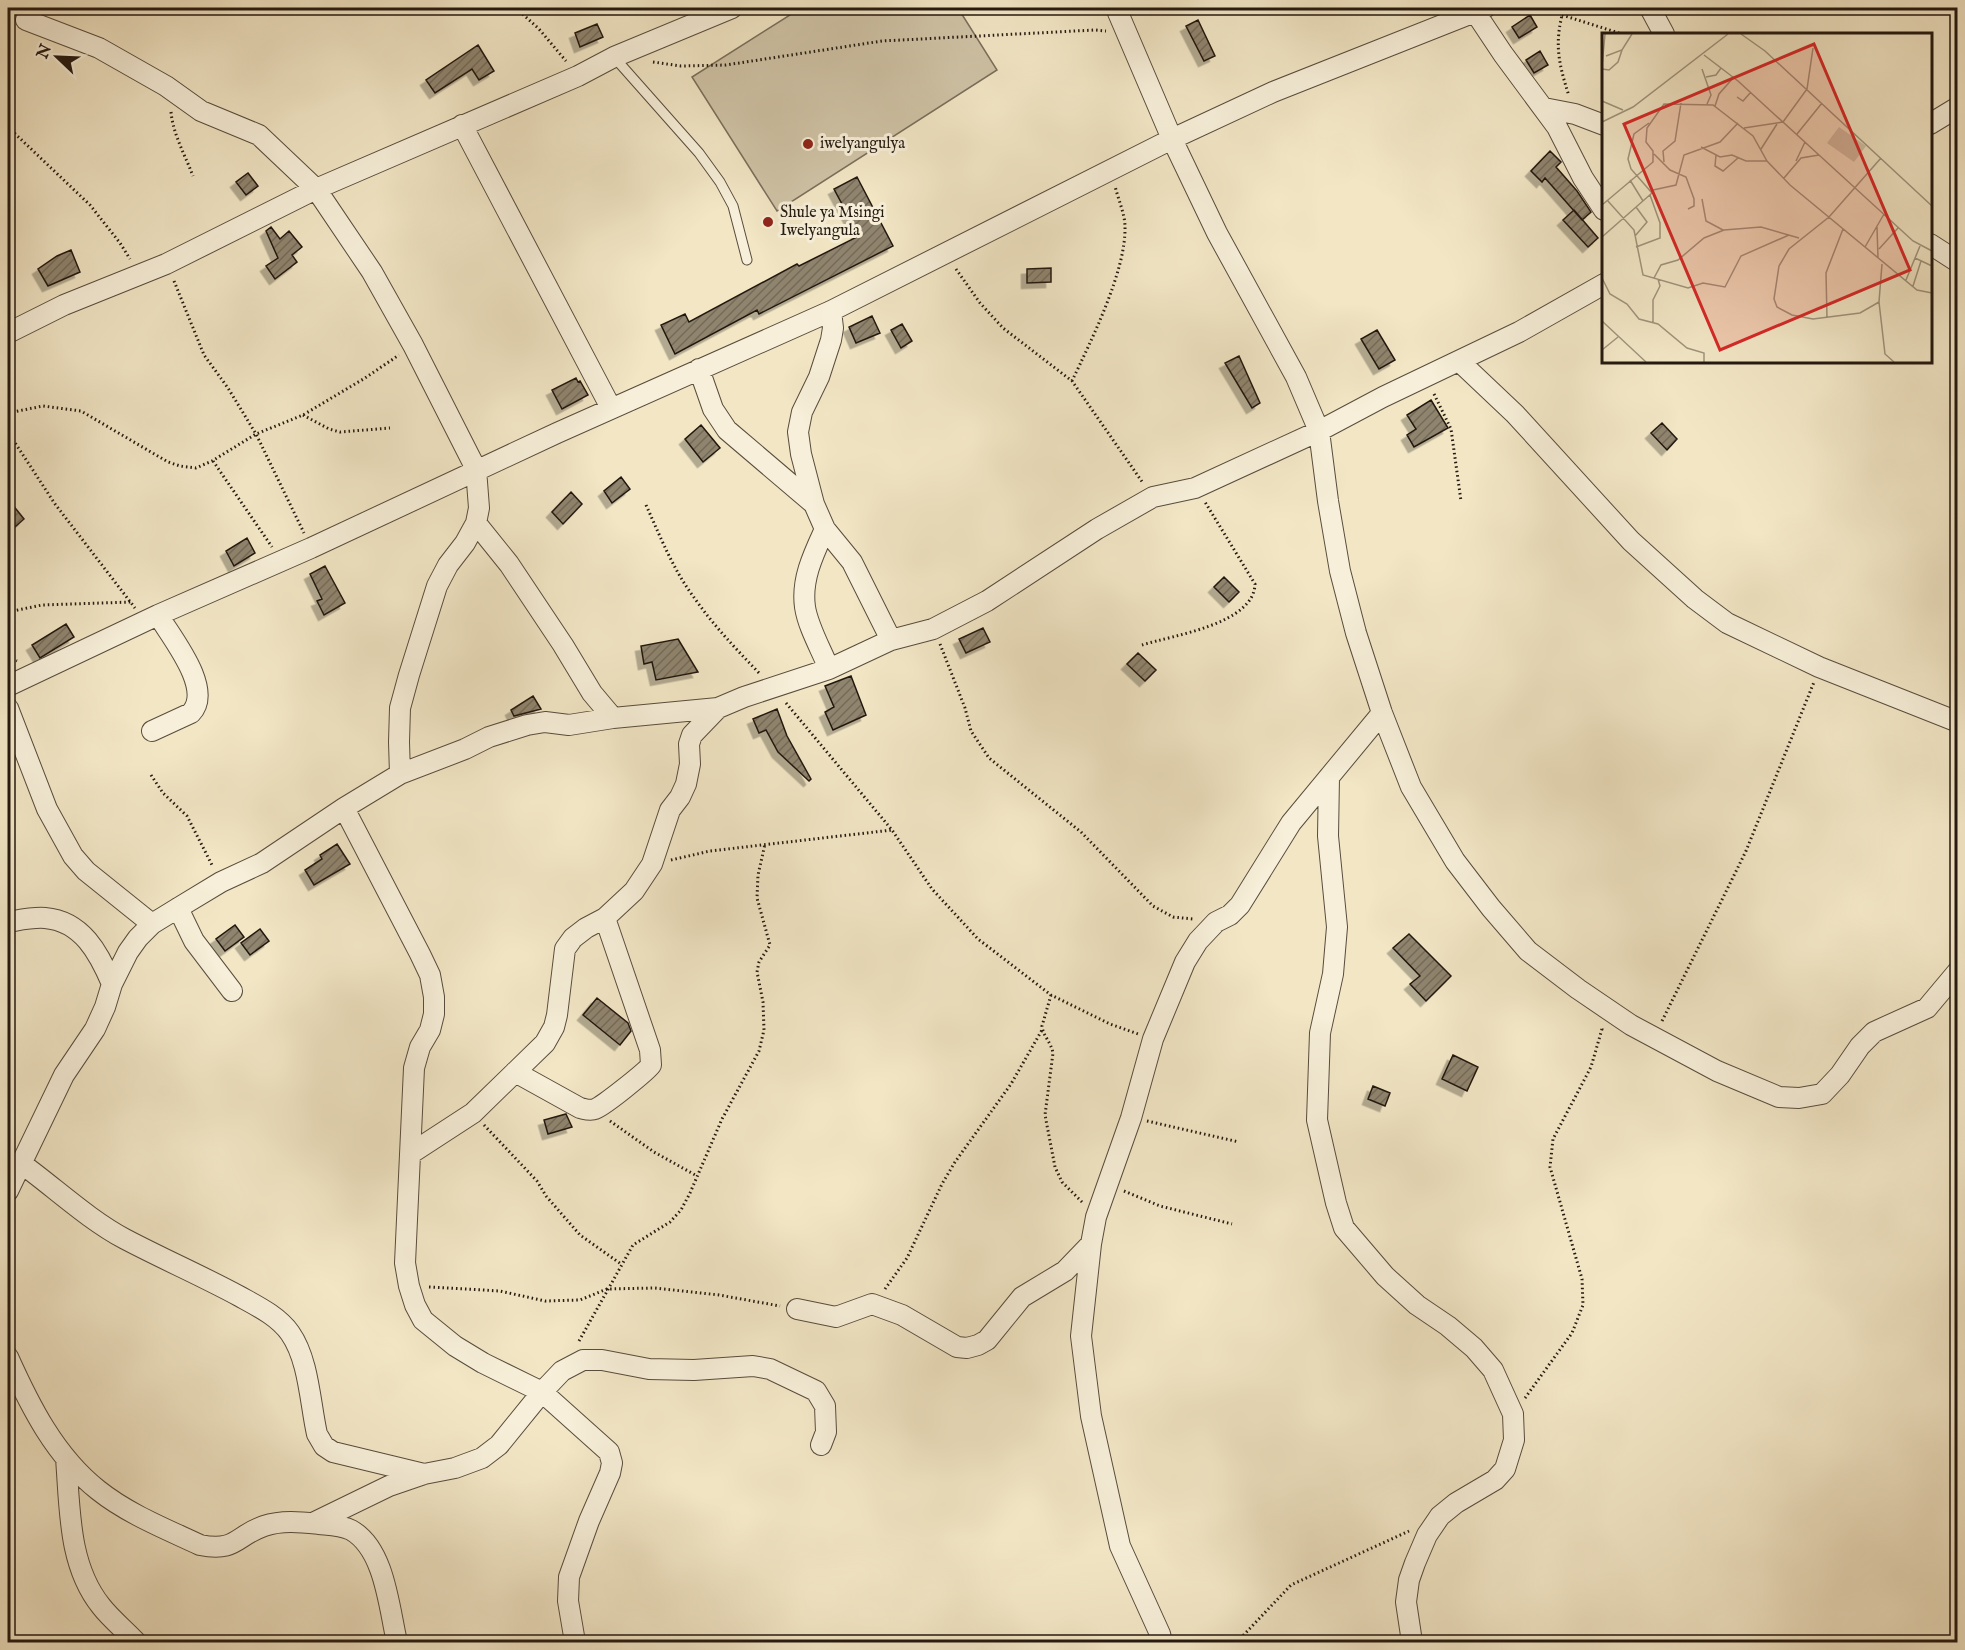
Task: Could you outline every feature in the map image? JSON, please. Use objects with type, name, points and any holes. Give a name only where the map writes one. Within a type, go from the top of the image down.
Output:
[{"type":"street","points":[[8,333],[64,305],[166,264],[316,189],[578,76],[614,57],[732,8]]},
{"type":"street","points":[[1116,8],[1172,139],[1222,242],[1296,377],[1319,431],[1340,571],[1356,633],[1382,713],[1411,787],[1455,861],[1528,951],[1578,989],[1654,1038],[1717,1071],[1779,1097],[1799,1098],[1822,1094],[1874,1032],[1927,1008],[1958,971]]},
{"type":"street","points":[[1650,8],[1663,33]]},
{"type":"street","points":[[8,686],[151,618],[312,548],[476,469],[831,311],[1172,139],[1273,92],[1480,10],[1503,54],[1544,108],[1602,207]]},
{"type":"street","points":[[26,20],[99,48],[166,86],[201,111],[258,135],[316,189],[372,272],[413,345],[476,469],[479,508],[476,523],[465,543],[448,565],[438,586],[400,708],[400,774]]},
{"type":"street","points":[[1932,123],[1958,107]]},
{"type":"street","points":[[1544,108],[1575,114],[1602,124]]},
{"type":"street","points":[[462,125],[611,408]]},
{"type":"street","points":[[1932,245],[1958,262]]},
{"type":"street","points":[[8,1191],[39,1122],[64,1074],[95,1029],[112,984],[128,952],[152,924],[221,882],[262,862],[400,774],[465,749],[489,737],[527,724],[545,722],[569,725],[613,718],[718,708],[829,669],[891,640],[933,628],[987,601],[1097,529],[1153,497],[1195,488],[1319,431],[1424,377],[1519,332],[1602,285]]},
{"type":"street","points":[[831,311],[833,328],[831,340],[819,377],[802,412],[798,432],[801,454],[814,504],[825,529],[852,562],[891,640]]},
{"type":"street","points":[[1459,361],[1515,414],[1599,508],[1675,583],[1727,623],[1820,667],[1958,722]]},
{"type":"street","points":[[699,369],[713,409],[727,430],[814,504]]},
{"type":"street","points":[[476,523],[509,564],[592,693],[613,718]]},
{"type":"street","points":[[825,529],[811,558],[805,586],[805,607],[829,669]]},
{"type":"street","points":[[151,618],[185,658],[195,678],[198,696],[195,709],[191,713],[152,731]]},
{"type":"street","points":[[8,708],[47,809],[73,856],[86,871],[152,924]]},
{"type":"street","points":[[410,1154],[473,1113],[545,1043],[554,1028],[565,949],[573,938],[605,918],[634,891],[652,864],[670,810],[686,784],[690,764],[689,744],[692,735],[718,708]]},
{"type":"street","points":[[1161,1642],[1160,1634],[1120,1546],[1091,1416],[1081,1336],[1096,1217],[1131,1118],[1153,1039],[1185,962],[1198,941],[1216,922],[1230,915],[1240,905],[1292,823],[1382,713]]},
{"type":"street","points":[[1329,777],[1328,836],[1337,927],[1333,974],[1320,1033],[1317,1120],[1336,1203],[1344,1228],[1385,1276],[1417,1305],[1448,1326],[1474,1348],[1493,1370],[1513,1414],[1514,1440],[1505,1469],[1495,1480],[1456,1503],[1440,1516],[1423,1544],[1409,1580],[1406,1602],[1412,1642]]},
{"type":"street","points":[[345,808],[430,975],[434,997],[434,1014],[430,1030],[420,1047],[414,1068],[405,1252],[409,1286],[415,1305],[423,1320],[438,1333],[483,1363],[542,1392],[609,1452],[611,1458],[610,1473],[581,1541],[569,1577],[568,1601],[576,1642],[561,1642]]},
{"type":"street","points":[[178,908],[194,941],[232,991]]},
{"type":"street","points":[[8,922],[44,917],[74,926],[95,950],[112,984]]},
{"type":"street","points":[[515,1072],[580,1108],[595,1109],[645,1073],[652,1062],[650,1050],[605,918]]},
{"type":"street","points":[[22,1164],[123,1238],[210,1280],[262,1309],[280,1322],[291,1334],[299,1349],[317,1434],[320,1442],[327,1449],[343,1455],[424,1474]]},
{"type":"street","points":[[797,1309],[836,1317],[872,1304],[902,1315],[957,1347],[967,1348],[987,1340],[1022,1296],[1065,1270],[1091,1244]]},
{"type":"street","points":[[8,1358],[26,1396],[54,1444],[84,1479],[100,1492],[142,1517],[200,1545],[218,1548],[234,1545],[254,1531],[278,1522],[313,1523],[350,1529],[371,1550],[382,1573],[397,1642]]},
{"type":"street","points":[[313,1523],[389,1486],[424,1474],[455,1468],[491,1452],[562,1371],[582,1360],[602,1360],[649,1369],[694,1370],[753,1365],[770,1369],[816,1391],[825,1406],[825,1432],[821,1445]]},
{"type":"street","points":[[66,1458],[78,1562],[87,1584],[101,1606],[136,1642]]},
{"type":"lane","points":[[614,57],[699,153],[720,182],[733,206],[747,260]]},
{"type":"path","points":[[516,8],[538,29],[578,76]]},
{"type":"path","points":[[1564,8],[1559,26],[1558,60],[1575,114]]},
{"type":"path","points":[[1562,15],[1619,33]]},
{"type":"path","points":[[648,61],[681,66],[726,65],[882,41],[1095,30],[1128,35]]},
{"type":"path","points":[[166,86],[172,121],[193,176]]},
{"type":"path","points":[[8,127],[90,205],[120,243],[139,276]]},
{"type":"path","points":[[1072,381],[1095,333],[1124,246],[1125,225],[1111,170]]},
{"type":"path","points":[[945,253],[980,303],[1003,328],[1072,381],[1153,497]]},
{"type":"path","points":[[166,264],[204,355],[228,388],[256,434],[312,548]]},
{"type":"path","points":[[8,414],[43,406],[81,411],[168,462],[196,468],[256,434],[303,415],[365,378],[413,345]]},
{"type":"path","points":[[1424,377],[1451,429],[1461,501]]},
{"type":"path","points":[[303,415],[328,429],[340,432],[390,428]]},
{"type":"path","points":[[8,432],[55,504],[131,602],[151,618]]},
{"type":"path","points":[[8,450],[14,444]]},
{"type":"path","points":[[212,461],[282,561]]},
{"type":"path","points":[[1142,645],[1223,622],[1238,614],[1255,593],[1255,584],[1221,526],[1195,488]]},
{"type":"path","points":[[646,505],[691,595],[723,636],[773,687],[892,830],[932,889],[978,939],[1051,995],[1110,1024],[1153,1039]]},
{"type":"path","points":[[8,612],[42,605],[131,602]]},
{"type":"path","points":[[933,628],[965,708],[971,731],[989,758],[1081,832],[1161,912],[1173,917],[1216,922]]},
{"type":"path","points":[[1654,1038],[1746,851],[1820,667]]},
{"type":"path","points":[[151,775],[163,793],[187,816],[221,882]]},
{"type":"path","points":[[652,864],[710,851],[892,830]]},
{"type":"path","points":[[577,1344],[633,1245],[660,1229],[676,1216],[690,1193],[722,1119],[763,1039],[763,1002],[757,972],[759,962],[770,945],[757,898],[758,874],[765,844]]},
{"type":"path","points":[[872,1304],[902,1267],[955,1162],[1011,1084],[1042,1030],[1051,995]]},
{"type":"path","points":[[1513,1414],[1572,1333],[1582,1305],[1582,1279],[1550,1167],[1553,1139],[1591,1067],[1602,1029],[1596,1019]]},
{"type":"path","points":[[1042,1030],[1052,1044],[1053,1053],[1045,1115],[1055,1167],[1062,1182],[1096,1217]]},
{"type":"path","points":[[595,1109],[630,1137],[697,1176]]},
{"type":"path","points":[[473,1113],[537,1181],[551,1202],[580,1235],[621,1264]]},
{"type":"path","points":[[1131,1118],[1239,1142]]},
{"type":"path","points":[[1106,1184],[1160,1206],[1232,1224]]},
{"type":"path","points":[[409,1286],[500,1291],[545,1301],[580,1300],[607,1289],[655,1288],[719,1295],[797,1309]]},
{"type":"path","points":[[1237,1642],[1291,1585],[1411,1530]]},
{"type":"shaded area","name":"iwelyangulya","points":[[801,8],[958,8],[997,70],[777,211],[692,77]]},
{"type":"building","points":[[1530,15],[1537,27],[1519,38],[1512,27]]},
{"type":"building","points":[[1198,20],[1215,56],[1204,61],[1186,26]]},
{"type":"building","points":[[597,24],[603,37],[580,47],[575,33]]},
{"type":"building","points":[[478,45],[494,71],[479,80],[472,69],[435,93],[426,80]]},
{"type":"building","points":[[1540,51],[1548,65],[1534,73],[1526,60]]},
{"type":"building","points":[[1550,151],[1561,162],[1556,167],[1577,191],[1591,212],[1582,220],[1545,178],[1542,182],[1531,171]]},
{"type":"building","points":[[248,173],[258,186],[246,195],[236,182]]},
{"type":"building","points":[[857,177],[893,246],[759,314],[757,310],[675,354],[661,325],[685,314],[689,322],[797,264],[799,266],[859,236],[834,189]]},
{"type":"building","points":[[1574,210],[1598,238],[1588,247],[1563,220]]},
{"type":"building","points":[[271,227],[280,239],[289,231],[302,247],[292,255],[297,262],[275,279],[266,266],[278,258],[266,231]]},
{"type":"building","points":[[71,250],[80,272],[48,286],[38,269]]},
{"type":"building","points":[[1051,268],[1051,282],[1027,283],[1027,269]]},
{"type":"building","points":[[872,316],[880,333],[856,343],[849,327]]},
{"type":"building","points":[[902,324],[912,341],[901,348],[891,330]]},
{"type":"building","points":[[1377,330],[1395,360],[1379,369],[1361,339]]},
{"type":"building","points":[[1239,356],[1260,403],[1252,408],[1225,363]]},
{"type":"building","points":[[576,378],[588,395],[562,409],[552,390]]},
{"type":"building","points":[[1431,400],[1448,428],[1414,447],[1407,435],[1416,429],[1407,415]]},
{"type":"building","points":[[1662,423],[1677,439],[1667,450],[1651,433]]},
{"type":"building","points":[[701,425],[720,448],[703,462],[685,439]]},
{"type":"building","points":[[621,477],[630,489],[612,503],[604,491]]},
{"type":"building","points":[[571,492],[582,504],[563,524],[552,512]]},
{"type":"building","points":[[8,499],[24,519],[8,533]]},
{"type":"building","points":[[247,538],[255,553],[234,566],[226,551]]},
{"type":"building","points":[[325,566],[345,603],[324,615],[317,601],[322,599],[310,574]]},
{"type":"building","points":[[1224,577],[1239,592],[1229,602],[1214,587]]},
{"type":"building","points":[[66,624],[74,637],[40,658],[32,645]]},
{"type":"building","points":[[983,628],[990,642],[966,653],[959,639]]},
{"type":"building","points":[[678,639],[698,672],[656,680],[652,662],[644,664],[641,646]]},
{"type":"building","points":[[1138,653],[1156,670],[1145,681],[1127,664]]},
{"type":"building","points":[[851,676],[866,715],[833,730],[825,712],[834,707],[825,686]]},
{"type":"building","points":[[533,696],[541,709],[514,716],[511,710]]},
{"type":"building","points":[[777,709],[787,736],[811,779],[809,781],[778,752],[766,730],[759,733],[753,719]]},
{"type":"building","points":[[337,844],[350,864],[314,885],[305,870],[322,859],[320,855]]},
{"type":"building","points":[[235,925],[244,937],[225,951],[216,939]]},
{"type":"building","points":[[260,929],[269,941],[250,955],[241,943]]},
{"type":"building","points":[[1409,934],[1451,976],[1426,1001],[1410,984],[1420,976],[1393,948]]},
{"type":"building","points":[[597,998],[628,1023],[631,1031],[620,1045],[583,1015]]},
{"type":"building","points":[[1453,1055],[1478,1067],[1467,1091],[1442,1079]]},
{"type":"building","points":[[1373,1086],[1390,1093],[1385,1106],[1368,1099]]},
{"type":"building","points":[[566,1114],[572,1127],[548,1134],[544,1120]]},
{"type":"place","name":"iwelyangulya","points":[[808,144]]},
{"type":"place","name":"Shule ya Msingi Iwelyangula","points":[[768,222]]}]
